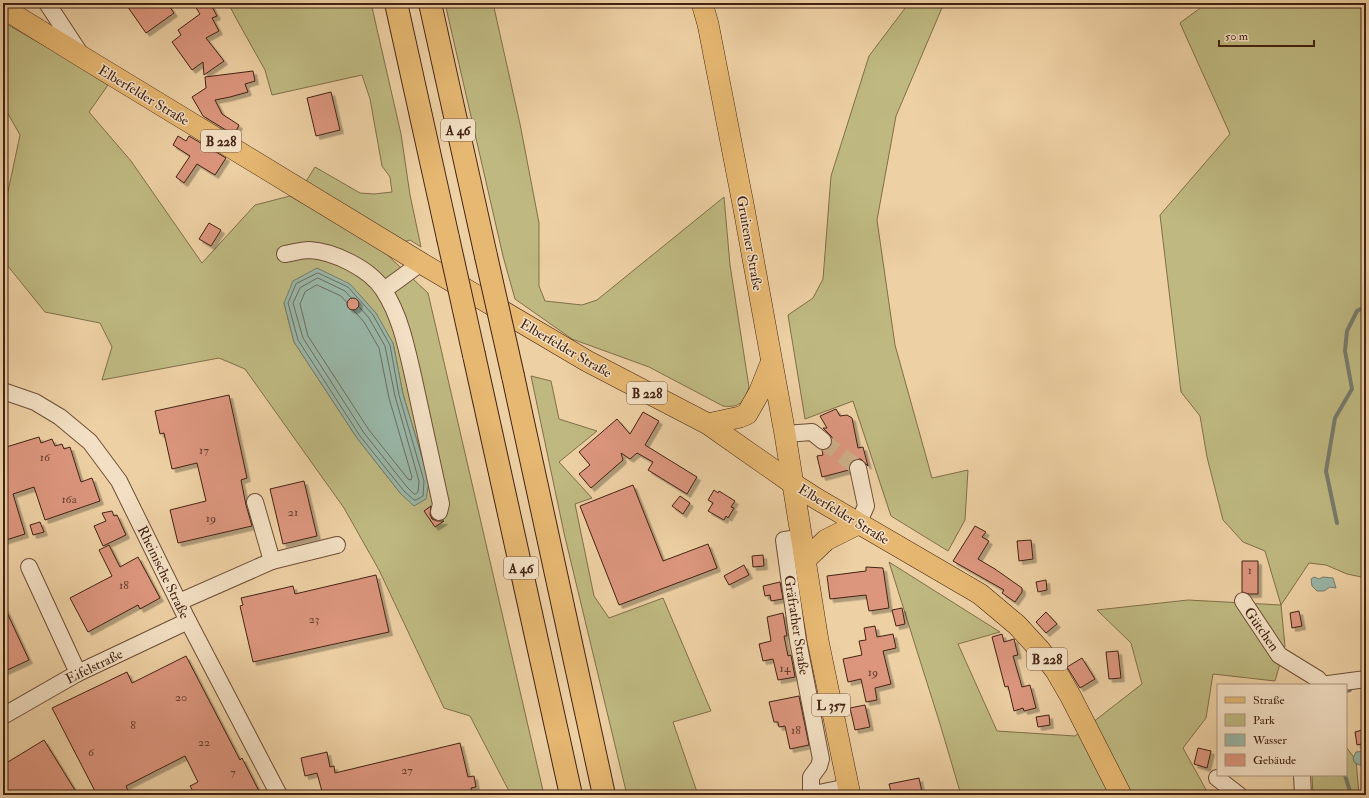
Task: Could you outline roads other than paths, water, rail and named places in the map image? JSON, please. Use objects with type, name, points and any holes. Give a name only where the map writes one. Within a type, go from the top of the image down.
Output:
[{"type":"highway","name":"A 46","points":[[396,3],[569,788]]},
{"type":"highway","name":"A 46","points":[[430,3],[604,793]]},
{"type":"main road","name":"Gruitener Straße","points":[[702,3],[708,24],[744,209],[785,434],[792,483]]},
{"type":"main road","name":"Elberfelder Straße","points":[[3,8],[587,361],[708,424],[792,483],[858,524],[980,594],[998,608],[1026,635],[1056,671],[1071,697],[1121,795]]},
{"type":"main road","points":[[708,424],[747,414],[759,393],[771,362]]},
{"type":"main road","name":"Gräfrather Straße","points":[[792,483],[792,539],[805,560],[818,641],[849,791]]},
{"type":"main road","points":[[805,560],[826,540],[858,524]]},
{"type":"street","name":"Elberfelder Straße","points":[[50,4],[84,58]]},
{"type":"street","points":[[285,254],[307,250],[324,252],[349,262],[367,274],[384,290],[395,314],[406,345],[437,485],[440,504],[439,512]]},
{"type":"street","points":[[384,290],[421,262]]},
{"type":"street","name":"Rheinische Straße","points":[[3,391],[35,402],[60,417],[90,442],[119,481],[188,621],[279,795]]},
{"type":"street","points":[[785,434],[812,432],[823,441]]},
{"type":"street","points":[[858,468],[866,506],[858,524]]},
{"type":"street","points":[[255,502],[272,561]]},
{"type":"street","name":"Gräfrather Straße","points":[[792,539],[798,641],[822,759],[811,777],[815,794]]},
{"type":"street","points":[[179,602],[272,561],[337,545]]},
{"type":"street","points":[[29,567],[78,673]]},
{"type":"street","name":"Gütchen","points":[[1243,601],[1280,655],[1318,679],[1321,684]]},
{"type":"street","name":"Eifelstraße","points":[[3,716],[78,673],[188,621]]},
{"type":"street","name":"Gütchen","points":[[1329,684],[1366,679]]},
{"type":"street","points":[[1302,776],[1303,795]]},
{"type":"street","points":[[1217,778],[1239,795]]},
{"type":"street","points":[[815,794],[849,791]]},
{"type":"water","points":[[317,268],[350,284],[376,313],[393,343],[403,394],[429,481],[426,499],[414,506],[401,494],[357,438],[294,342],[284,303],[293,281]]},
{"type":"water","points":[[1314,577],[1319,579],[1323,577],[1333,578],[1336,588],[1330,587],[1324,591],[1317,591],[1312,586],[1311,579]]},
{"type":"water","points":[[1366,751],[1366,764],[1359,765],[1354,762],[1353,758],[1356,752]]},
{"type":"waterway","points":[[1337,523],[1326,471],[1335,418],[1352,389],[1345,351],[1347,331],[1357,311],[1366,306]]},
{"type":"waterway","points":[[1345,776],[1351,795]]},
{"type":"tunnel","points":[[823,441],[858,468]]}]
